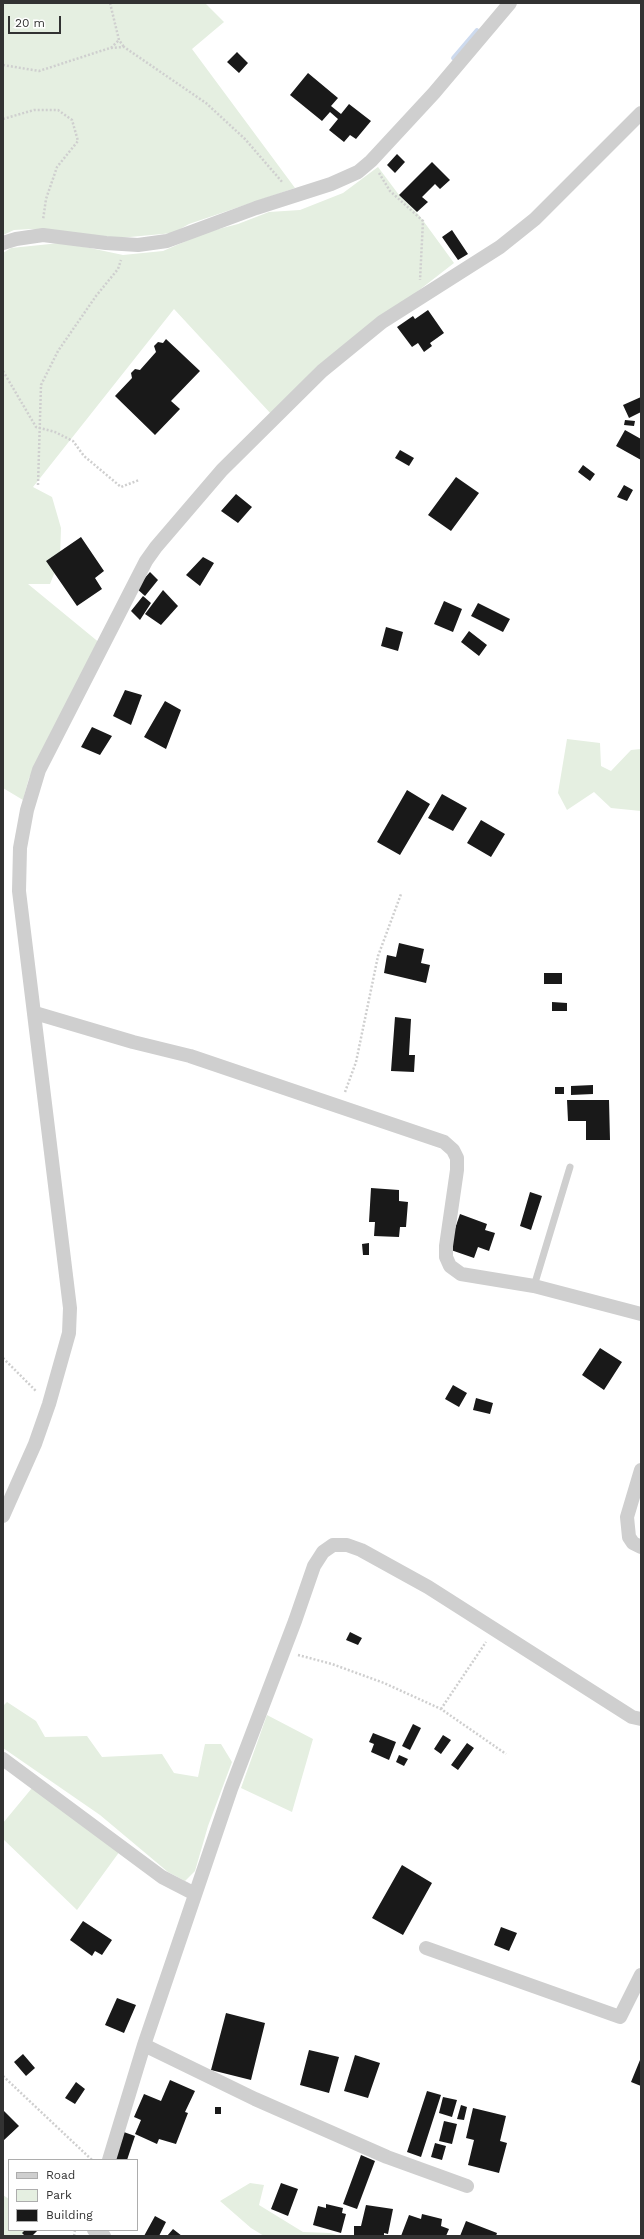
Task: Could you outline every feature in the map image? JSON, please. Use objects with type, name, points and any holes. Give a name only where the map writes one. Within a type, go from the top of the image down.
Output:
[{"type":"street","points":[[3,243],[16,239],[43,235],[127,244],[167,241],[294,195],[331,184],[358,172],[371,161],[454,70],[510,3]]},
{"type":"street","points":[[3,1516],[19,1484],[49,1404],[69,1333],[70,1308],[36,1013],[19,891],[20,848],[27,810],[39,770],[101,652],[133,585],[156,547],[243,447],[350,348],[382,322],[500,247],[535,220],[641,113]]},
{"type":"street","points":[[36,1013],[133,1042],[190,1056],[444,1142],[453,1150],[456,1158],[457,1170],[446,1246],[446,1257],[450,1266],[461,1274],[534,1286],[641,1314]]},
{"type":"street","points":[[641,1470],[627,1516],[627,1528],[633,1543],[641,1547]]},
{"type":"street","points":[[109,2159],[144,2045],[231,1789],[284,1651],[314,1566],[323,1552],[333,1545],[347,1545],[361,1550],[428,1587],[632,1717],[641,1719]]},
{"type":"street","points":[[3,1758],[162,1877],[195,1894]]},
{"type":"street","points":[[426,1948],[620,2017],[641,1975]]},
{"type":"street","points":[[144,2045],[255,2099],[387,2157],[467,2186]]},
{"type":"lane","points":[[534,1286],[570,1167]]},
{"type":"path","points":[[110,3],[119,40],[124,47],[206,103],[245,139],[294,195]]},
{"type":"path","points":[[110,48],[119,40]]},
{"type":"path","points":[[3,65],[39,71],[110,48],[124,47]]},
{"type":"path","points":[[3,119],[34,110],[58,110],[72,120],[78,141],[57,167],[46,199],[43,220],[43,235]]},
{"type":"path","points":[[371,161],[390,191],[423,221],[420,281],[425,295]]},
{"type":"path","points":[[38,485],[41,386],[58,351],[96,296],[118,269],[127,244]]},
{"type":"path","points":[[3,371],[36,427],[55,432],[72,441],[84,456],[121,487],[139,480]]},
{"type":"path","points":[[339,1107],[356,1062],[378,956],[401,894]]},
{"type":"path","points":[[3,1358],[49,1404]]},
{"type":"path","points":[[441,1709],[494,1630]]},
{"type":"path","points":[[284,1651],[340,1666],[384,1683],[441,1709],[506,1754]]},
{"type":"path","points":[[3,2076],[91,2159]]},
{"type":"green space","points":[[3,3],[205,3],[224,22],[192,49],[295,188],[189,224],[173,233],[119,238],[31,229],[14,230],[3,235]]},
{"type":"green space","points":[[378,167],[399,195],[419,215],[454,263],[355,340],[272,415],[174,309],[33,487],[52,497],[61,528],[60,559],[50,584],[28,584],[101,644],[29,778],[23,800],[3,788],[3,253],[11,248],[60,243],[123,255],[163,251],[207,232],[238,224],[269,212],[300,210],[343,193]]},
{"type":"green space","points":[[567,739],[600,743],[601,766],[611,771],[631,750],[641,749],[641,811],[611,808],[594,792],[567,810],[558,793]]},
{"type":"green space","points":[[7,1702],[36,1721],[45,1737],[87,1736],[102,1757],[162,1754],[174,1773],[198,1777],[205,1744],[221,1744],[232,1762],[208,1826],[195,1871],[185,1881],[168,1872],[100,1815],[3,1748],[3,1706]]},
{"type":"green space","points":[[267,1715],[313,1739],[292,1812],[241,1788]]},
{"type":"green space","points":[[32,1788],[120,1851],[77,1910],[3,1839],[3,1823]]},
{"type":"green space","points":[[250,2183],[264,2185],[259,2205],[303,2232],[330,2233],[340,2236],[264,2236],[251,2228],[220,2201]]},
{"type":"green space","points":[[3,2195],[8,2198],[8,2231],[24,2231],[22,2236],[3,2236]]},
{"type":"building","points":[[237,52],[248,63],[239,73],[227,62]]},
{"type":"building","points":[[308,73],[338,98],[331,106],[341,114],[349,104],[371,121],[356,139],[350,135],[344,142],[329,130],[338,119],[330,112],[322,121],[290,95]]},
{"type":"building","points":[[397,154],[405,162],[395,173],[387,165]]},
{"type":"building","points":[[432,162],[450,180],[440,189],[435,184],[422,197],[428,202],[417,212],[399,195]]},
{"type":"building","points":[[452,230],[468,254],[458,260],[442,237]]},
{"type":"building","points":[[428,310],[444,333],[430,343],[432,346],[424,352],[418,343],[412,347],[397,327],[413,316],[415,319]]},
{"type":"building","points":[[166,339],[200,371],[171,401],[180,409],[155,435],[115,396],[132,378],[131,373],[135,369],[140,370],[156,352],[154,346],[158,342],[163,343]]},
{"type":"building","points":[[641,397],[641,412],[629,418],[623,405]]},
{"type":"building","points":[[625,420],[635,421],[634,426],[624,425]]},
{"type":"building","points":[[625,430],[641,439],[641,460],[616,446]]},
{"type":"building","points":[[400,450],[414,458],[409,466],[395,458]]},
{"type":"building","points":[[583,465],[595,474],[590,481],[578,472]]},
{"type":"building","points":[[456,477],[479,493],[451,531],[428,515]]},
{"type":"building","points":[[624,485],[633,490],[627,501],[617,497]]},
{"type":"building","points":[[236,494],[252,507],[238,523],[221,511]]},
{"type":"building","points":[[81,537],[104,571],[95,578],[102,589],[77,606],[46,561]]},
{"type":"building","points":[[203,557],[214,563],[200,586],[186,575]]},
{"type":"building","points":[[150,572],[158,580],[145,596],[136,588]]},
{"type":"building","points":[[163,590],[178,606],[161,625],[145,614]]},
{"type":"building","points":[[143,596],[151,603],[140,620],[131,611]]},
{"type":"building","points":[[444,601],[462,609],[453,632],[434,624]]},
{"type":"building","points":[[478,603],[510,619],[503,632],[471,616]]},
{"type":"building","points":[[386,627],[403,632],[398,651],[381,646]]},
{"type":"building","points":[[469,631],[487,645],[479,656],[461,642]]},
{"type":"building","points":[[125,690],[142,695],[131,725],[113,716]]},
{"type":"building","points":[[165,701],[181,710],[166,749],[144,737]]},
{"type":"building","points":[[92,727],[112,736],[100,755],[81,747]]},
{"type":"building","points":[[407,790],[430,804],[400,855],[377,842]]},
{"type":"building","points":[[442,794],[467,808],[453,831],[428,818]]},
{"type":"building","points":[[481,820],[505,834],[491,857],[467,843]]},
{"type":"building","points":[[399,943],[424,949],[421,963],[430,965],[426,983],[384,973],[387,955],[396,957]]},
{"type":"building","points":[[544,973],[562,973],[562,984],[544,984]]},
{"type":"building","points":[[552,1002],[567,1003],[567,1011],[552,1011]]},
{"type":"building","points":[[395,1017],[411,1019],[409,1055],[415,1055],[414,1072],[391,1071]]},
{"type":"building","points":[[593,1085],[593,1094],[571,1095],[571,1086]]},
{"type":"building","points":[[555,1087],[564,1087],[564,1094],[555,1094]]},
{"type":"building","points":[[567,1100],[609,1100],[610,1140],[586,1140],[586,1121],[568,1121]]},
{"type":"building","points":[[371,1188],[399,1190],[399,1201],[408,1202],[406,1227],[400,1227],[399,1237],[374,1236],[375,1222],[369,1222]]},
{"type":"building","points":[[530,1192],[542,1196],[531,1230],[520,1226]]},
{"type":"building","points":[[460,1214],[487,1224],[485,1230],[495,1233],[489,1251],[478,1247],[474,1258],[448,1249]]},
{"type":"building","points":[[369,1243],[369,1255],[363,1255],[362,1244]]},
{"type":"building","points":[[600,1348],[622,1362],[604,1390],[582,1375]]},
{"type":"building","points":[[453,1385],[467,1393],[459,1407],[445,1399]]},
{"type":"building","points":[[476,1398],[493,1403],[490,1414],[473,1410]]},
{"type":"building","points":[[350,1632],[362,1638],[358,1645],[346,1640]]},
{"type":"building","points":[[413,1724],[421,1728],[410,1750],[402,1746]]},
{"type":"building","points":[[373,1733],[396,1742],[389,1760],[371,1752],[374,1744],[369,1742]]},
{"type":"building","points":[[443,1735],[451,1740],[441,1754],[434,1749]]},
{"type":"building","points":[[467,1743],[474,1748],[458,1770],[451,1765]]},
{"type":"building","points":[[399,1755],[408,1759],[404,1766],[396,1762]]},
{"type":"building","points":[[402,1865],[432,1883],[403,1935],[372,1918]]},
{"type":"building","points":[[83,1921],[112,1940],[102,1955],[95,1951],[92,1956],[70,1940]]},
{"type":"building","points":[[501,1927],[517,1933],[509,1951],[494,1945]]},
{"type":"building","points":[[117,1998],[136,2005],[124,2033],[105,2025]]},
{"type":"building","points":[[226,2013],[265,2023],[251,2080],[211,2070]]},
{"type":"building","points":[[309,2050],[339,2057],[329,2093],[300,2085]]},
{"type":"building","points":[[23,2054],[35,2068],[26,2076],[14,2062]]},
{"type":"building","points":[[355,2055],[380,2063],[368,2098],[344,2091]]},
{"type":"building","points":[[641,2060],[641,2086],[631,2082]]},
{"type":"building","points":[[170,2080],[195,2091],[185,2112],[188,2113],[176,2144],[159,2139],[157,2144],[135,2134],[141,2120],[134,2117],[144,2094],[161,2101]]},
{"type":"building","points":[[76,2082],[85,2089],[75,2104],[65,2098]]},
{"type":"building","points":[[427,2091],[441,2095],[421,2157],[407,2152]]},
{"type":"building","points":[[443,2097],[457,2100],[452,2117],[439,2113]]},
{"type":"building","points":[[461,2105],[467,2107],[464,2120],[457,2119]]},
{"type":"building","points":[[215,2107],[221,2107],[221,2114],[215,2114]]},
{"type":"building","points":[[473,2108],[506,2116],[500,2141],[507,2143],[499,2173],[468,2165],[474,2140],[466,2138]]},
{"type":"building","points":[[3,2110],[19,2126],[3,2141]]},
{"type":"building","points":[[444,2121],[457,2124],[452,2144],[439,2141]]},
{"type":"building","points":[[121,2131],[135,2136],[127,2159],[112,2159]]},
{"type":"building","points":[[435,2143],[446,2146],[442,2160],[431,2157]]},
{"type":"building","points":[[361,2155],[375,2161],[357,2209],[343,2204]]},
{"type":"building","points":[[281,2183],[298,2189],[288,2216],[271,2209]]},
{"type":"building","points":[[326,2204],[343,2208],[342,2213],[346,2214],[341,2233],[313,2225],[318,2206],[326,2208]]},
{"type":"building","points":[[366,2205],[393,2209],[388,2234],[384,2233],[384,2236],[354,2236],[354,2226],[361,2226]]},
{"type":"building","points":[[422,2214],[442,2219],[441,2226],[449,2229],[446,2236],[401,2236],[409,2215],[421,2219]]},
{"type":"building","points":[[155,2216],[166,2222],[159,2236],[144,2236]]},
{"type":"building","points":[[466,2221],[497,2233],[496,2236],[460,2236]]},
{"type":"building","points":[[173,2229],[182,2236],[167,2236]]},
{"type":"building","points":[[24,2231],[37,2231],[32,2236],[25,2236],[22,2233]]},
{"type":"waterway","points":[[454,58],[477,31]]}]
